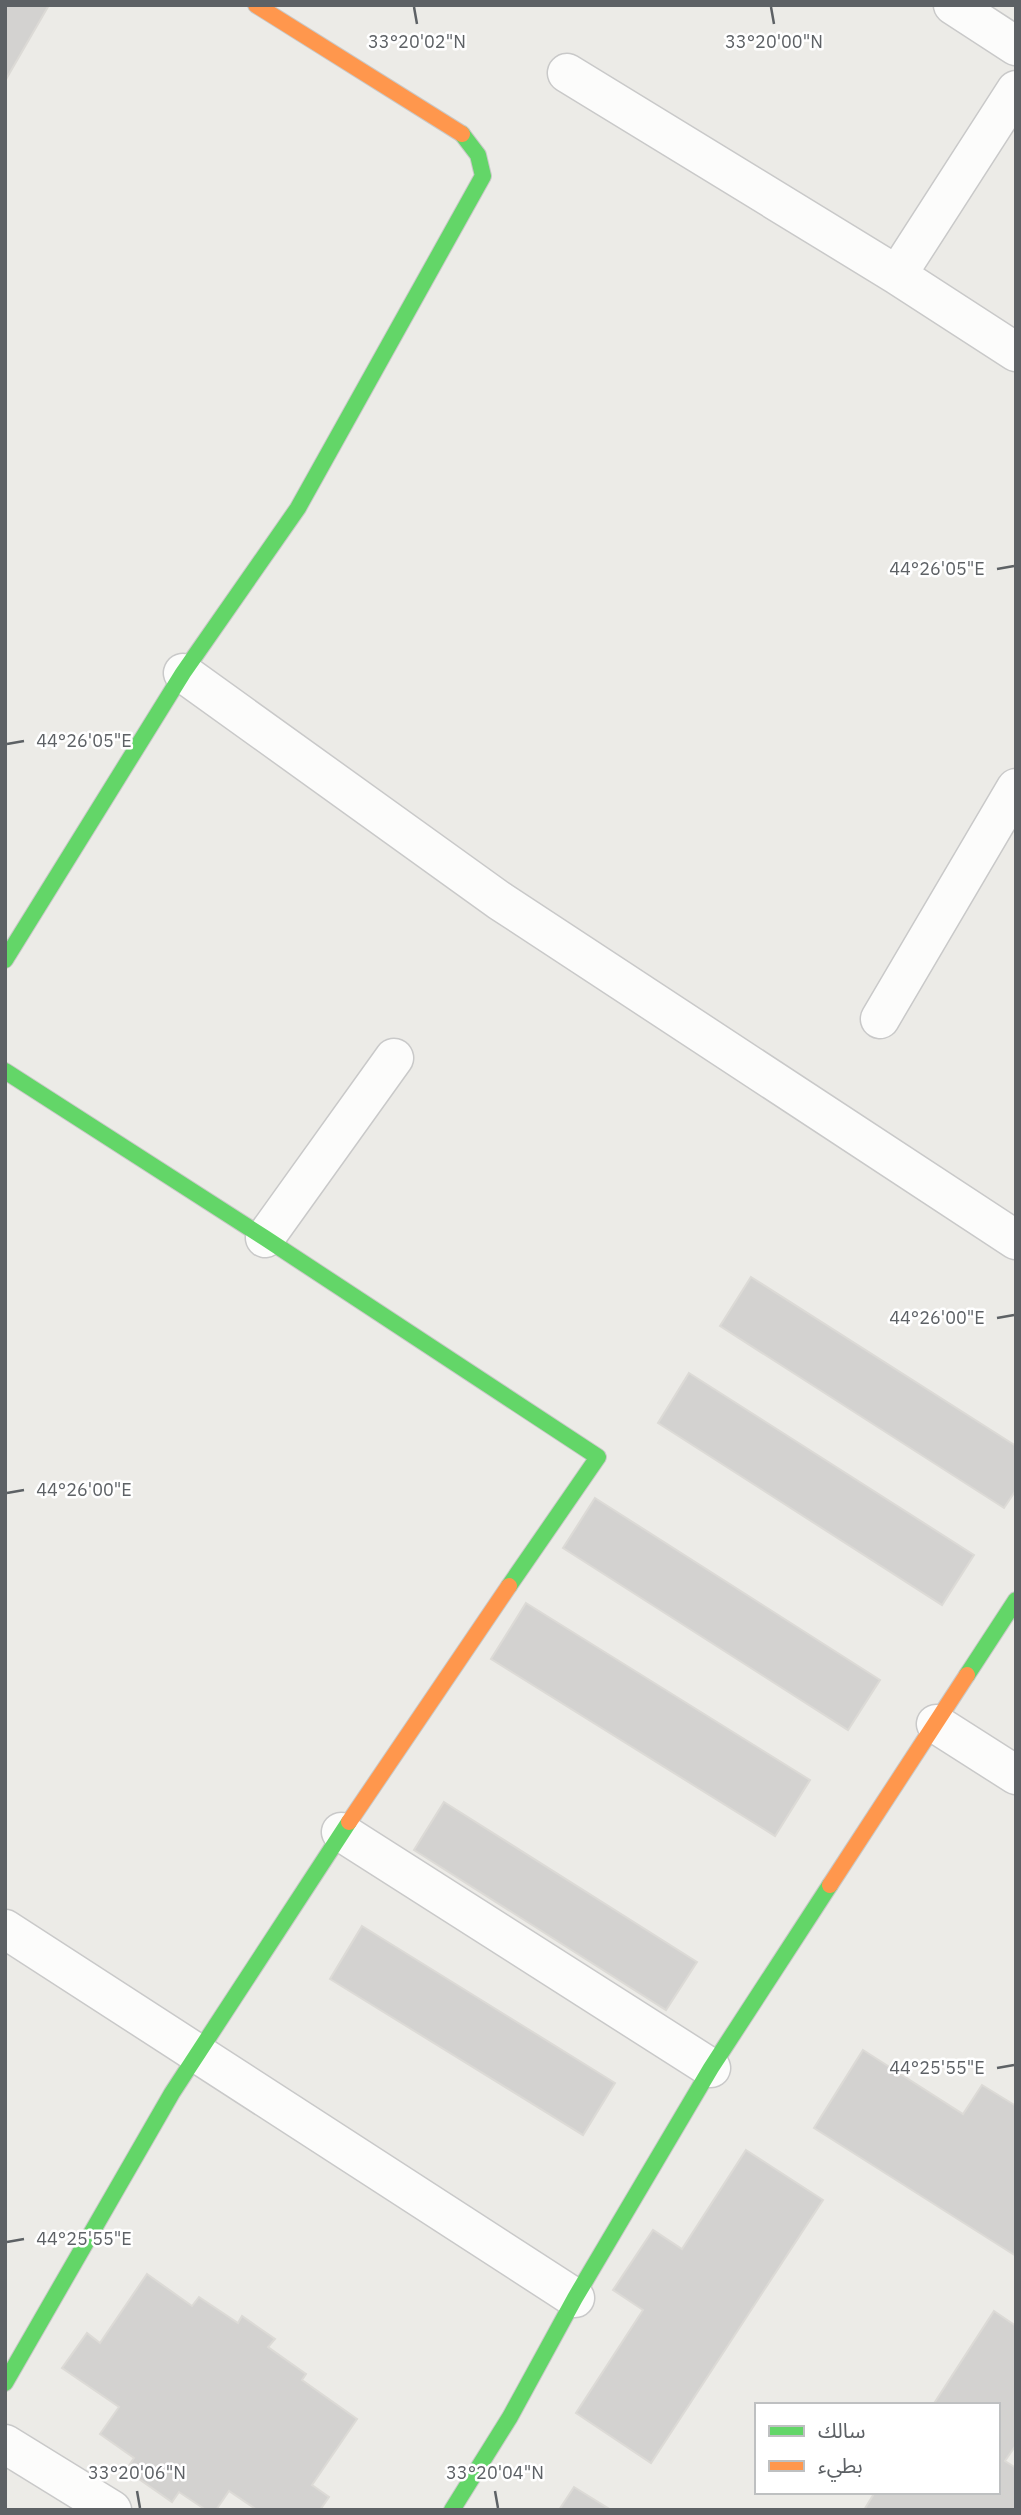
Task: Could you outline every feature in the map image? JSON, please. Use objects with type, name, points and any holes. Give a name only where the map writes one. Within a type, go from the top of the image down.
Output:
[{"type":"street","points":[[5,960],[183,673],[298,508],[483,176],[478,155],[464,135],[256,5]]},
{"type":"street","points":[[953,5],[1016,46]]},
{"type":"street","points":[[567,73],[897,275],[1016,352]]},
{"type":"street","points":[[897,275],[1016,90]]},
{"type":"street","points":[[183,673],[500,901],[1016,1240]]},
{"type":"street","points":[[880,1019],[1016,788]]},
{"type":"street","points":[[265,1238],[394,1058]]},
{"type":"street","points":[[5,1071],[598,1457],[341,1832],[196,2054],[125,2171],[5,2383]]},
{"type":"street","points":[[452,2510],[510,2417],[575,2298],[711,2068],[1016,1600]]},
{"type":"street","points":[[936,1724],[1016,1775]]},
{"type":"street","points":[[341,1832],[711,2068]]},
{"type":"street","points":[[5,1929],[575,2298]]},
{"type":"street","points":[[5,2444],[112,2510]]},
{"type":"building","points":[[5,5],[49,5],[5,81]]},
{"type":"building","points":[[751,1277],[1016,1446],[1016,1490],[1004,1508],[720,1326]]},
{"type":"building","points":[[689,1373],[974,1555],[942,1605],[658,1423]]},
{"type":"building","points":[[595,1498],[880,1680],[848,1730],[563,1548]]},
{"type":"building","points":[[526,1603],[810,1780],[775,1836],[491,1659]]},
{"type":"building","points":[[444,1802],[697,1962],[666,2010],[414,1850]]},
{"type":"building","points":[[362,1926],[615,2083],[583,2135],[330,1979]]},
{"type":"building","points":[[863,2050],[963,2114],[982,2085],[1016,2106],[1016,2256],[814,2128]]},
{"type":"building","points":[[746,2150],[823,2200],[651,2463],[576,2413],[643,2310],[613,2290],[653,2230],[682,2249]]},
{"type":"building","points":[[147,2274],[192,2306],[199,2297],[238,2323],[242,2316],[275,2339],[268,2347],[306,2374],[302,2380],[357,2419],[312,2485],[329,2497],[320,2510],[257,2510],[229,2491],[216,2510],[206,2510],[179,2492],[172,2502],[126,2470],[134,2458],[100,2434],[119,2407],[62,2368],[87,2333],[100,2343]]},
{"type":"building","points":[[994,2311],[1016,2326],[1016,2445],[1005,2461],[1016,2468],[1015,2510],[864,2510],[874,2494],[1000,2494],[1000,2403],[934,2403]]},
{"type":"building","points":[[574,2487],[611,2510],[559,2510]]},
{"type":"traffic: fast","points":[[5,960],[183,673],[298,508],[483,176],[478,155],[462,134]]},
{"type":"traffic: fast","points":[[5,1071],[598,1457],[509,1586]]},
{"type":"traffic: fast","points":[[967,1675],[1016,1600]]},
{"type":"traffic: fast","points":[[5,2383],[172,2093],[349,1822]]},
{"type":"traffic: fast","points":[[452,2510],[510,2417],[575,2298],[711,2068],[830,1885]]},
{"type":"traffic: slow","points":[[256,5],[462,134]]},
{"type":"traffic: slow","points":[[349,1822],[509,1586]]},
{"type":"traffic: slow","points":[[830,1885],[967,1675]]}]
